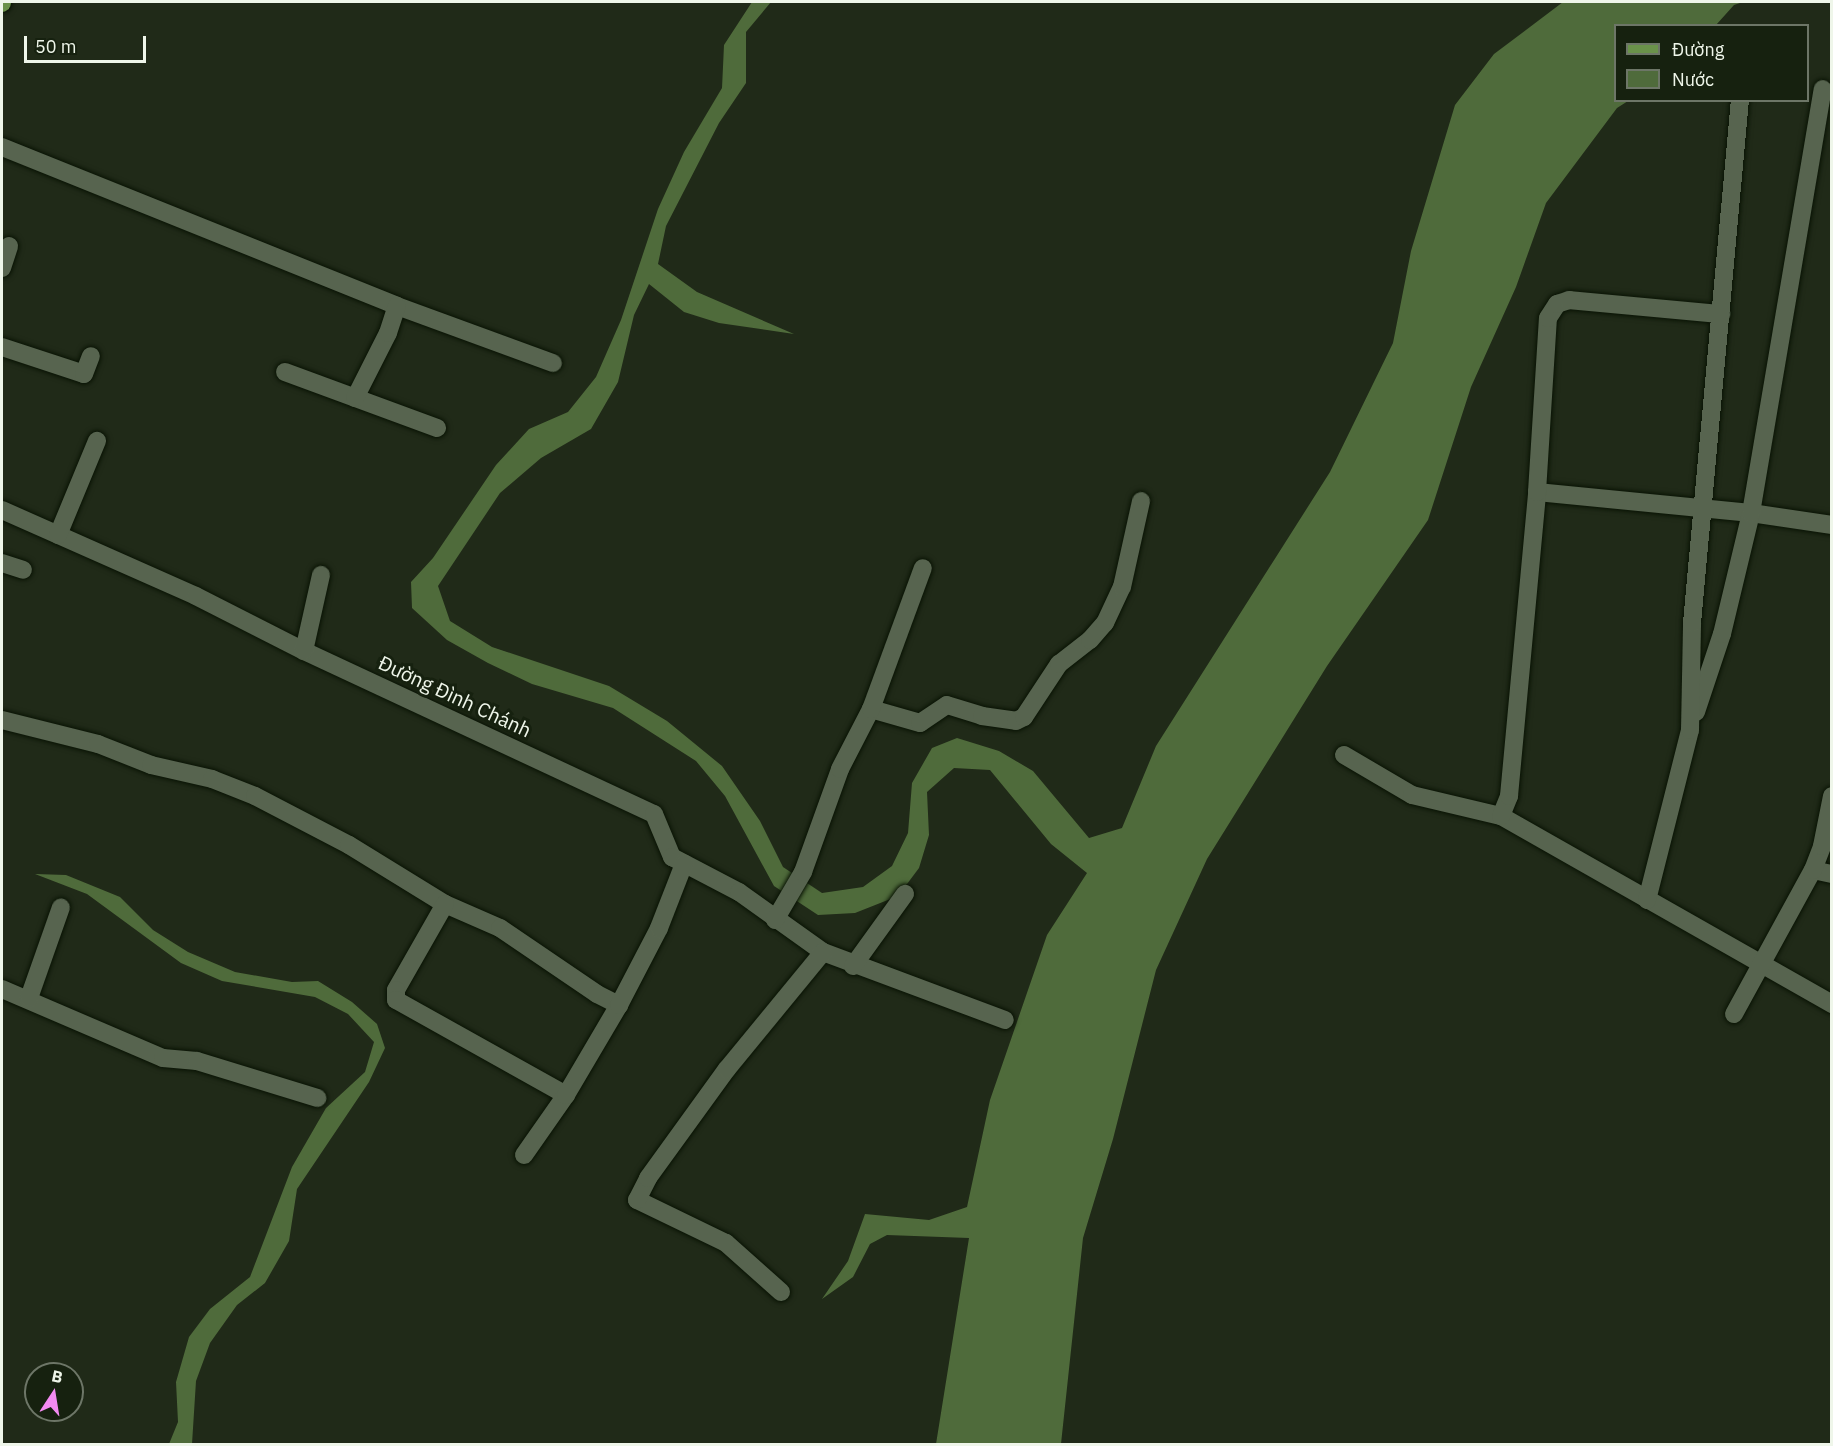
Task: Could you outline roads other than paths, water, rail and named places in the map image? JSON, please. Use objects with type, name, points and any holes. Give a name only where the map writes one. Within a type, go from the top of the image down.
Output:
[{"type":"street","points":[[1647,900],[1690,730],[1722,634],[1752,513],[1821,88]]},
{"type":"street","points":[[1690,730],[1692,622],[1701,507],[1740,102]]},
{"type":"street","points":[[2,147],[397,306],[553,363]]},
{"type":"street","points":[[2,268],[9,246]]},
{"type":"street","points":[[1501,816],[1509,796],[1537,492],[1548,318],[1557,304],[1569,300],[1721,314]]},
{"type":"street","points":[[355,398],[388,333],[397,306]]},
{"type":"street","points":[[2,347],[84,375],[91,356]]},
{"type":"street","points":[[285,372],[437,428]]},
{"type":"street","points":[[57,535],[97,441]]},
{"type":"street","points":[[1537,492],[1701,507],[1832,525]]},
{"type":"street","points":[[871,709],[920,723],[947,705],[982,716],[1017,721],[1024,717],[1059,664],[1090,640],[1105,623],[1122,587],[1141,501]]},
{"type":"street","name":"Đường Đình Chánh","points":[[2,510],[196,596],[304,651],[654,814],[672,857],[739,892],[775,920],[823,952],[853,966],[1005,1020]]},
{"type":"street","points":[[2,563],[23,570]]},
{"type":"street","points":[[775,920],[800,877],[840,769],[871,709],[923,568]]},
{"type":"street","points":[[304,651],[321,575]]},
{"type":"street","points":[[2,720],[98,744],[151,765],[212,779],[255,796],[349,846],[394,877],[445,904],[500,928],[597,994],[620,1005]]},
{"type":"street","points":[[1344,754],[1412,795],[1501,816],[1832,1004]]},
{"type":"street","points":[[1734,1014],[1813,870],[1822,846],[1832,796]]},
{"type":"street","points":[[524,1155],[567,1095],[620,1005],[659,928],[684,864]]},
{"type":"street","points":[[1813,870],[1832,874]]},
{"type":"street","points":[[853,966],[905,894]]},
{"type":"street","points":[[445,904],[396,990],[396,1000],[567,1095]]},
{"type":"street","points":[[29,998],[61,907]]},
{"type":"street","points":[[781,1292],[726,1243],[637,1200],[648,1178],[727,1070],[823,952]]},
{"type":"street","points":[[2,989],[29,998],[164,1058],[197,1061],[317,1098]]},
{"type":"water","points":[[752,2],[771,2],[746,32],[746,83],[719,123],[666,226],[658,264],[697,292],[794,334],[719,323],[684,312],[649,284],[634,315],[618,382],[591,429],[541,458],[500,493],[438,586],[450,621],[492,647],[609,686],[667,721],[722,766],[760,821],[783,867],[822,893],[863,887],[892,866],[908,833],[912,783],[932,748],[957,738],[999,751],[1033,771],[1089,838],[1122,828],[1156,746],[1330,472],[1393,343],[1411,251],[1455,105],[1494,54],[1563,2],[1743,2],[1734,5],[1717,24],[1614,24],[1614,102],[1626,102],[1617,108],[1546,203],[1516,287],[1471,387],[1428,520],[1327,666],[1207,859],[1156,970],[1113,1139],[1083,1238],[1061,1444],[936,1444],[969,1238],[887,1235],[870,1244],[853,1277],[822,1299],[848,1261],[865,1214],[929,1220],[967,1207],[990,1100],[1047,935],[1087,873],[1051,844],[990,770],[954,768],[927,792],[929,835],[919,868],[898,896],[855,913],[818,915],[774,886],[725,796],[696,761],[613,708],[532,684],[488,663],[447,640],[412,608],[411,582],[433,558],[496,465],[529,429],[568,412],[596,377],[621,320],[658,209],[684,152],[722,88],[724,45]]},
{"type":"water","points":[[35,874],[66,875],[120,897],[153,930],[188,952],[235,972],[292,982],[318,981],[352,1002],[377,1024],[385,1048],[369,1082],[297,1189],[289,1241],[265,1283],[237,1305],[210,1343],[196,1381],[192,1444],[169,1444],[178,1422],[176,1382],[189,1337],[210,1309],[250,1277],[292,1167],[326,1108],[365,1072],[374,1042],[348,1014],[315,997],[222,981],[181,963],[87,894]]}]
